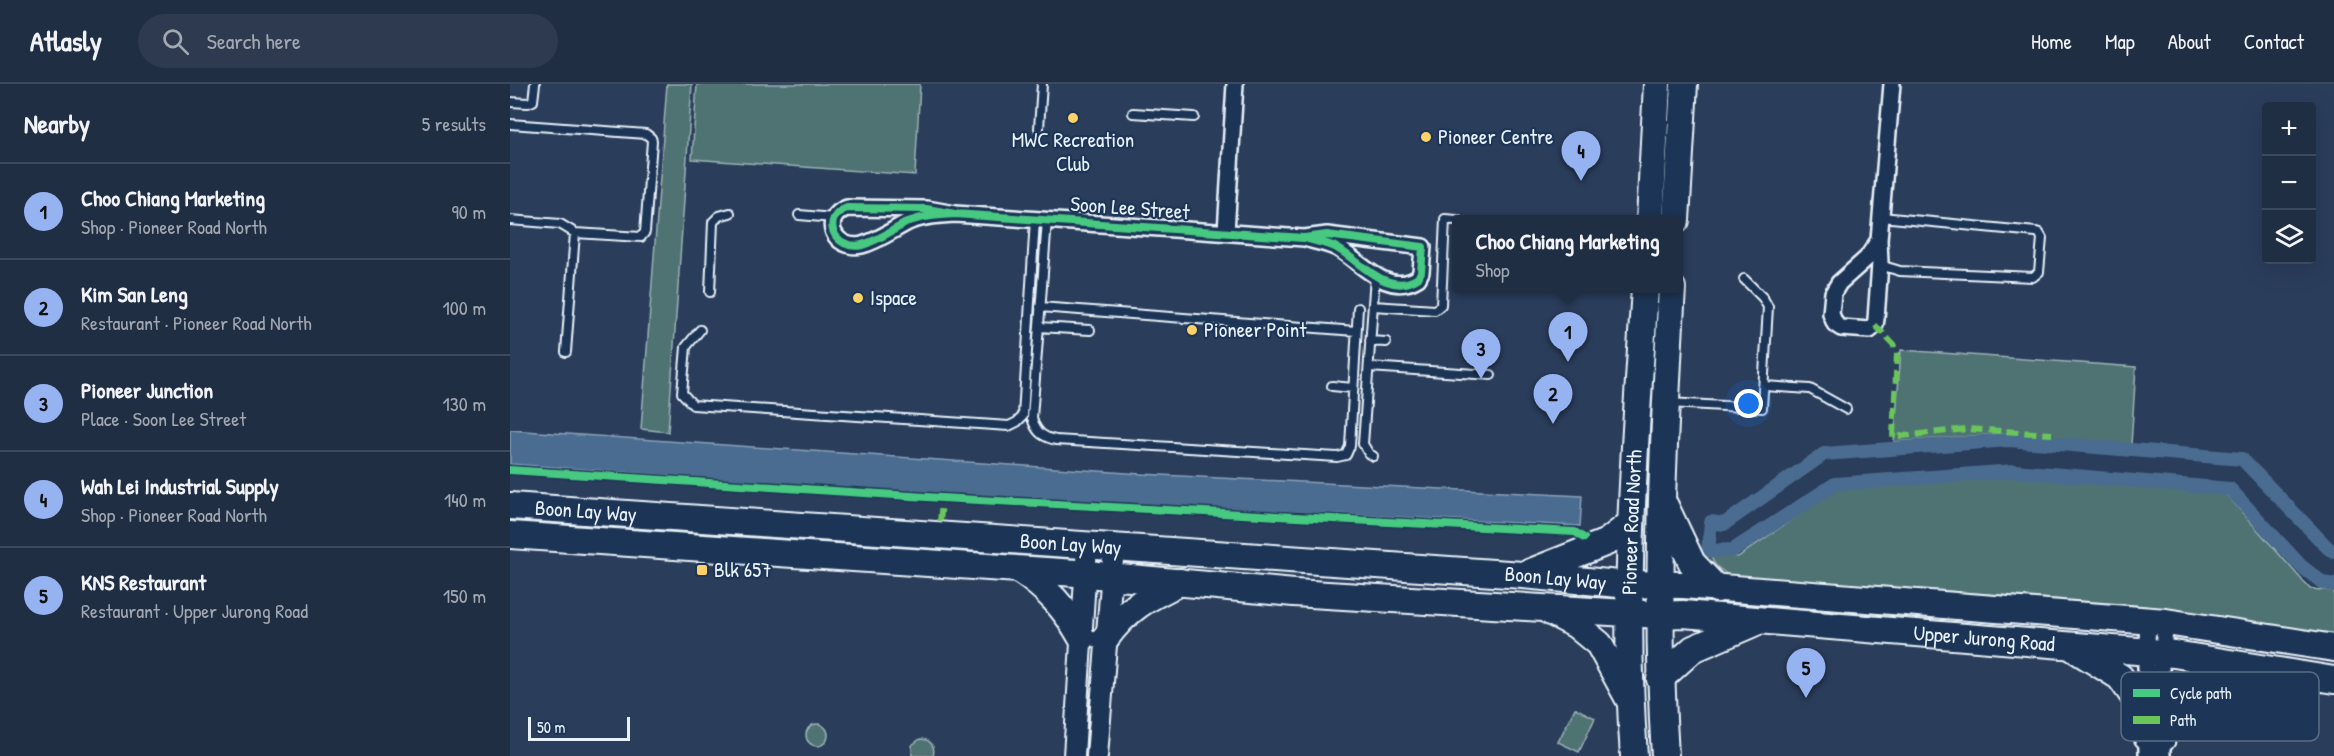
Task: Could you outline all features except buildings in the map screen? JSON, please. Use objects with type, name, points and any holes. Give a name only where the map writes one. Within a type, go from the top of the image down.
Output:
[{"type":"main road","points":[[1650,215],[1657,84]]},
{"type":"main road","points":[[1676,215],[1684,84]]},
{"type":"main road","name":"Pioneer Road North","points":[[1634,756],[1630,701],[1630,524],[1645,293]]},
{"type":"main road","name":"Pioneer Road North","points":[[1665,756],[1660,679],[1660,585],[1672,293]]},
{"type":"main road","points":[[1662,500],[1692,563],[1717,589]]},
{"type":"main road","name":"Boon Lay Way","points":[[510,506],[1631,584]]},
{"type":"main road","points":[[1523,575],[1556,564],[1607,542],[1630,524]]},
{"type":"main road","name":"Boon Lay Way","points":[[510,535],[1085,574],[1294,592],[1630,613]]},
{"type":"main road","points":[[1018,570],[1039,583],[1094,638],[1143,600],[1180,581]]},
{"type":"main road","name":"Upper Jurong Road","points":[[1631,584],[2157,622],[2334,648]]},
{"type":"main road","points":[[1544,608],[1576,625],[1599,644],[1630,701]]},
{"type":"main road","name":"Upper Jurong Road","points":[[1630,613],[1683,614],[2068,645],[2285,672]]},
{"type":"main road","points":[[1660,679],[1693,649],[1757,621]]},
{"type":"main road","points":[[2207,672],[2254,667],[2258,637]]},
{"type":"main road","points":[[2068,645],[2121,678]]},
{"type":"main road","name":"Upper Jurong Road","points":[[2319,678],[2334,680]]},
{"type":"street","points":[[1226,232],[1235,84]]},
{"type":"street","points":[[1879,240],[1867,258],[1839,283],[1833,293],[1832,314],[1836,324],[1841,328],[1870,330],[1875,325],[1880,265],[1879,240],[1892,84]]},
{"type":"street","name":"Soon Lee Street","points":[[955,214],[927,217],[910,222],[862,245],[852,246],[843,243],[834,234],[834,218],[838,211],[847,208],[927,208],[955,214],[1304,238],[1335,247],[1375,276],[1387,281],[1403,284],[1413,281],[1421,272],[1423,247],[1327,235],[1304,238]]},
{"type":"street","points":[[1087,546],[1085,574],[1094,638],[1097,756]]},
{"type":"street","points":[[1074,756],[1094,638],[1112,576],[1114,547]]},
{"type":"street","points":[[2154,672],[2157,622]]},
{"type":"lane","points":[[510,102],[533,101],[535,84]]},
{"type":"lane","points":[[1039,128],[1042,84]]},
{"type":"lane","points":[[1133,113],[1194,117]]},
{"type":"lane","points":[[510,123],[646,134],[651,138],[643,235],[638,237],[575,233],[560,224],[510,220]]},
{"type":"lane","points":[[710,292],[713,222],[719,216],[730,213]]},
{"type":"lane","points":[[799,215],[834,218]]},
{"type":"lane","points":[[1880,265],[1900,272],[2033,277],[2039,272],[2042,238],[2036,232],[1881,217]]},
{"type":"lane","points":[[1373,306],[1435,310],[1441,305],[1445,219],[1452,220]]},
{"type":"lane","points":[[1041,220],[1039,327],[1041,363],[1032,418],[1038,432],[1045,437],[1056,440],[1337,457],[1346,455],[1350,446],[1358,308]]},
{"type":"lane","points":[[700,330],[686,347],[682,393],[693,405],[1009,426],[1023,416],[1041,220]]},
{"type":"lane","points":[[566,352],[575,233]]},
{"type":"lane","points":[[1373,456],[1363,444],[1375,276]]},
{"type":"lane","points":[[1667,403],[1760,408],[1763,405],[1768,307],[1763,298],[1744,279]]},
{"type":"lane","points":[[1040,308],[1356,331]]},
{"type":"lane","points":[[1039,327],[1090,330]]},
{"type":"lane","points":[[1370,341],[1386,342]]},
{"type":"lane","points":[[1369,367],[1491,375]]},
{"type":"lane","points":[[1332,386],[1353,388]]},
{"type":"lane","points":[[1764,386],[1810,389],[1846,409]]},
{"type":"green space","points":[[667,84],[692,84],[668,432],[641,429]]},
{"type":"green space","points":[[697,84],[920,84],[915,175],[692,159]]},
{"type":"green space","points":[[1901,350],[2136,367],[2131,445],[2001,434],[1894,442]]},
{"type":"green space","points":[[2020,476],[2226,494],[2310,589],[2334,591],[2334,634],[2135,605],[1728,575],[1716,566],[1708,553],[1738,557],[1835,489]]},
{"type":"green space","points":[[1575,708],[1595,718],[1579,752],[1558,742]]},
{"type":"green space","points":[[817,724],[827,731],[828,735],[821,745],[817,746],[807,739],[806,735],[813,725]]},
{"type":"green space","points":[[920,739],[927,740],[931,744],[934,749],[933,756],[912,756],[912,745]]},
{"type":"water","points":[[510,430],[1141,474],[1582,496],[1580,526],[943,495],[510,464]]},
{"type":"waterway","points":[[2334,552],[2242,459],[2009,440],[1824,454],[1724,524],[1711,522],[1708,551],[1733,550],[1835,484],[2015,471],[2230,489],[2301,566],[2323,583],[2334,585]]},
{"type":"marked path","points":[[1875,325],[1893,344],[1897,353],[1893,437],[1966,429],[2052,434]]},
{"type":"marked path","points":[[940,521],[943,495]]},
{"type":"cycle path","points":[[955,214],[914,220],[874,241],[852,246],[838,239],[832,226],[838,213],[847,208],[927,209],[955,214],[1304,238],[1327,235],[1423,247],[1421,272],[1418,278],[1407,283],[1395,283],[1374,275],[1335,247],[1304,238]]},
{"type":"cycle path","points":[[510,470],[942,498],[1575,532],[1584,538]]},
{"type":"place","name":"MWC Recreation Club","points":[[1073,118]]},
{"type":"place","name":"Pioneer Centre","points":[[1426,137]]},
{"type":"place","name":"Wah Lei Industrial Supply","points":[[1581,181]]},
{"type":"place","name":"Ispace","points":[[858,298]]},
{"type":"place","name":"Pioneer Point","points":[[1192,330]]},
{"type":"place","name":"Choo Chiang Marketing","points":[[1568,362]]},
{"type":"place","name":"Pioneer Junction","points":[[1481,379]]},
{"type":"place","name":"Kim San Leng","points":[[1553,424]]},
{"type":"place","name":"Blk 657","points":[[702,570]]},
{"type":"place","name":"KNS Restaurant","points":[[1806,698]]}]
